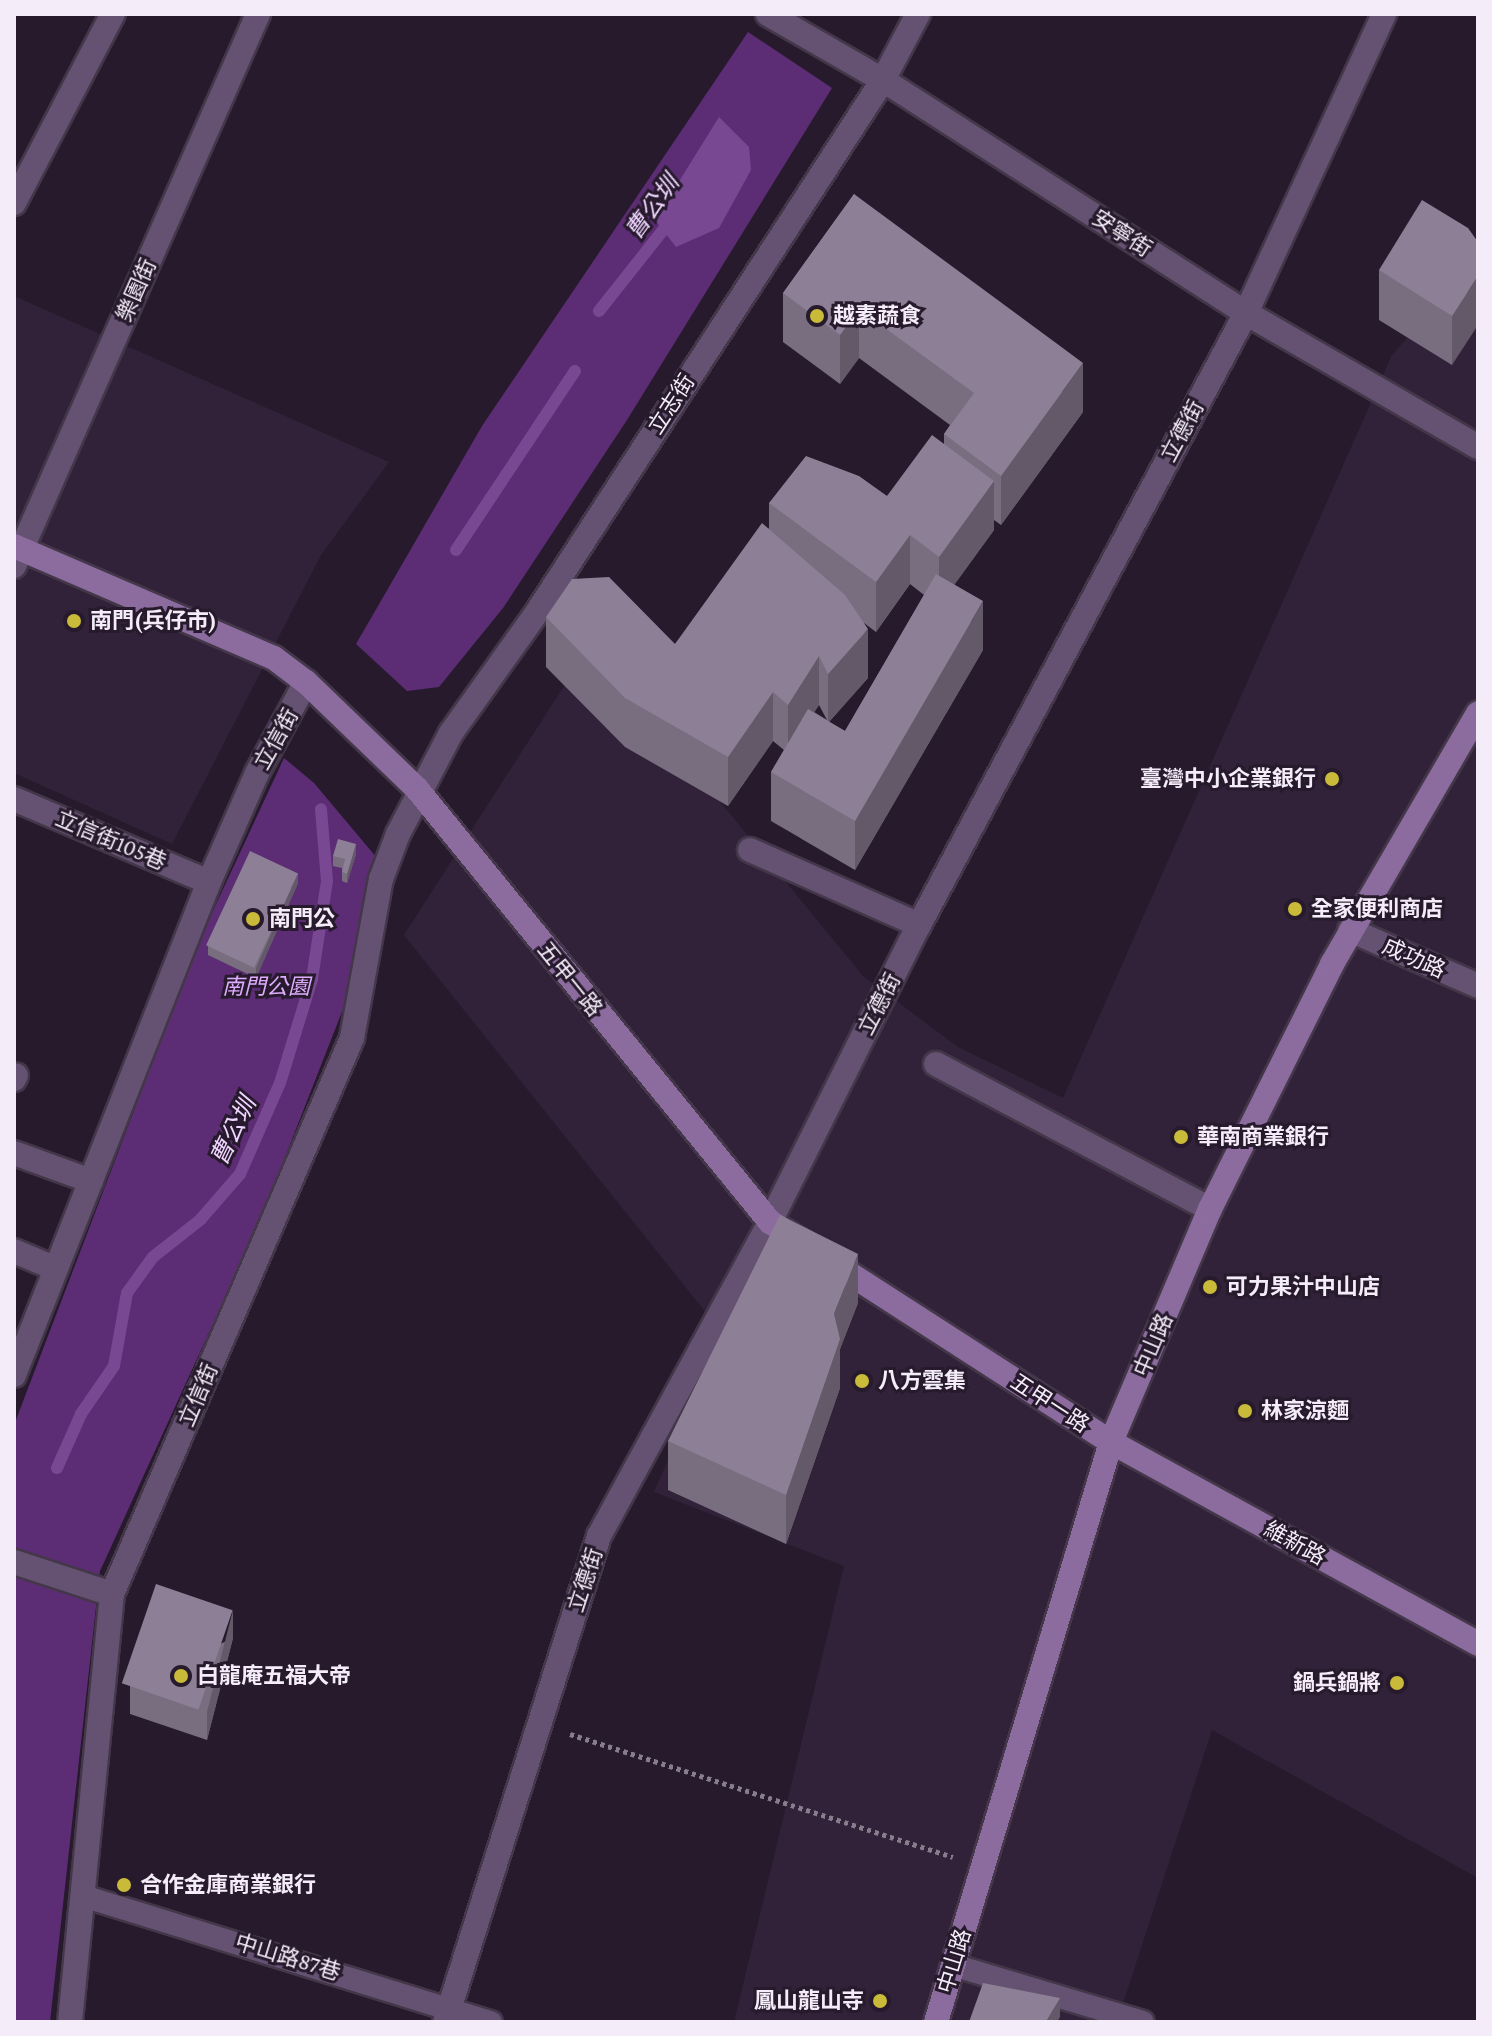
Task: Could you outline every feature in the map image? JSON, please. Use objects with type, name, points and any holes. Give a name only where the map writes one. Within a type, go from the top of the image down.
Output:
[{"type":"main road","name":"五甲一路","points":[[17,554],[274,658],[306,682],[417,789],[770,1222],[1111,1442]]},
{"type":"main road","name":"中山路","points":[[936,2022],[1111,1442],[1210,1209],[1350,930],[1478,713]]},
{"type":"main road","name":"維新路","points":[[1111,1442],[1478,1644]]},
{"type":"street","points":[[14,203],[113,14]]},
{"type":"street","name":"樂園街","points":[[17,554],[258,14]]},
{"type":"street","name":"安寧街","points":[[768,14],[883,80],[1246,313],[1478,447]]},
{"type":"street","name":"立志街","points":[[417,789],[883,80],[918,14]]},
{"type":"street","name":"立德街","points":[[448,2014],[599,1536],[770,1222],[919,925],[1246,313],[1384,14]]},
{"type":"street","name":"立信街","points":[[14,1375],[209,882],[257,773],[306,682]]},
{"type":"street","name":"立信街","points":[[70,2022],[112,1594],[352,1038],[381,879],[417,789]]},
{"type":"street","name":"立信街105巷","points":[[14,799],[209,882]]},
{"type":"street","points":[[750,850],[919,925]]},
{"type":"street","name":"成功路","points":[[1350,930],[1478,986]]},
{"type":"street","points":[[936,1064],[1210,1209]]},
{"type":"street","points":[[14,1153],[91,1181]]},
{"type":"street","points":[[14,1251],[54,1268]]},
{"type":"street","points":[[14,1562],[112,1594]]},
{"type":"lane","name":"中山路87巷","points":[[83,1896],[448,2014],[491,2022]]},
{"type":"lane","points":[[953,1965],[1143,2022]]},
{"type":"lane","points":[[1102,2010],[1123,2022]]},
{"type":"path","points":[[539,1724],[983,1867]]},
{"type":"shaded area","points":[[719,117],[749,147],[751,170],[719,228],[676,247],[655,220]]},
{"type":"shaded area","points":[[1478,258],[1478,1878],[1212,1730],[1117,2022],[734,2022],[844,1566],[654,1492],[723,1334],[404,935],[591,644],[863,976],[958,1047],[1063,1098],[1392,355]]},
{"type":"shaded area","points":[[14,296],[389,462],[321,555],[172,844],[14,773]]},
{"type":"green space","points":[[748,32],[832,88],[627,420],[503,608],[439,687],[407,691],[356,644],[482,426]]},
{"type":"green space","name":"南門公園","points":[[284,758],[314,783],[377,858],[345,1004],[260,1221],[100,1571],[50,2022],[14,2022],[14,1425],[198,943]]},
{"type":"building","points":[[854,194],[1083,363],[1001,476],[944,434],[974,393],[859,309],[840,335],[783,293]]},
{"type":"building","points":[[1422,200],[1468,228],[1478,242],[1478,276],[1452,316],[1379,270]]},
{"type":"building","points":[[932,435],[994,481],[939,557],[910,535],[876,582],[769,503],[806,456],[859,476],[887,496]]},
{"type":"building","points":[[762,523],[845,595],[868,629],[828,674],[819,656],[788,705],[773,692],[728,757],[625,698],[546,617],[572,579],[609,577],[675,644]]},
{"type":"building","points":[[936,574],[983,601],[855,821],[771,772],[808,709],[845,731]]},
{"type":"building","points":[[338,839],[356,844],[347,874],[342,872],[345,859],[333,856]]},
{"type":"building","name":"南門公","points":[[250,851],[298,873],[254,968],[206,945]]},
{"type":"building","points":[[780,1215],[858,1254],[834,1314],[840,1339],[786,1495],[668,1441]]},
{"type":"building","name":"白龍庵五福大帝","points":[[156,1584],[233,1610],[198,1710],[122,1683]]},
{"type":"building","points":[[983,1983],[1060,1998],[1046,2022],[969,2022]]},
{"type":"waterway","name":"曹公圳","points":[[599,311],[671,220]]},
{"type":"waterway","name":"曹公圳","points":[[456,550],[575,371]]},
{"type":"waterway","name":"曹公圳","points":[[57,1468],[81,1414],[114,1366],[127,1293],[153,1257],[200,1220],[240,1174],[280,1083],[312,979],[327,881],[321,809]]},
{"type":"place","name":"越素蔬食","points":[[817,316]]},
{"type":"place","name":"南門(兵仔市)","points":[[74,621]]},
{"type":"place","name":"臺灣中小企業銀行","points":[[1332,779]]},
{"type":"place","name":"全家便利商店","points":[[1295,909]]},
{"type":"place","name":"南門公","points":[[253,919]]},
{"type":"place","name":"華南商業銀行","points":[[1181,1137]]},
{"type":"place","name":"可力果汁中山店","points":[[1210,1287]]},
{"type":"place","name":"八方雲集","points":[[862,1381]]},
{"type":"place","name":"林家涼麵","points":[[1245,1411]]},
{"type":"place","name":"白龍庵五福大帝","points":[[181,1676]]},
{"type":"place","name":"鍋兵鍋將","points":[[1397,1683]]},
{"type":"place","name":"合作金庫商業銀行","points":[[124,1885]]},
{"type":"place","name":"鳳山龍山寺","points":[[880,2001]]}]
